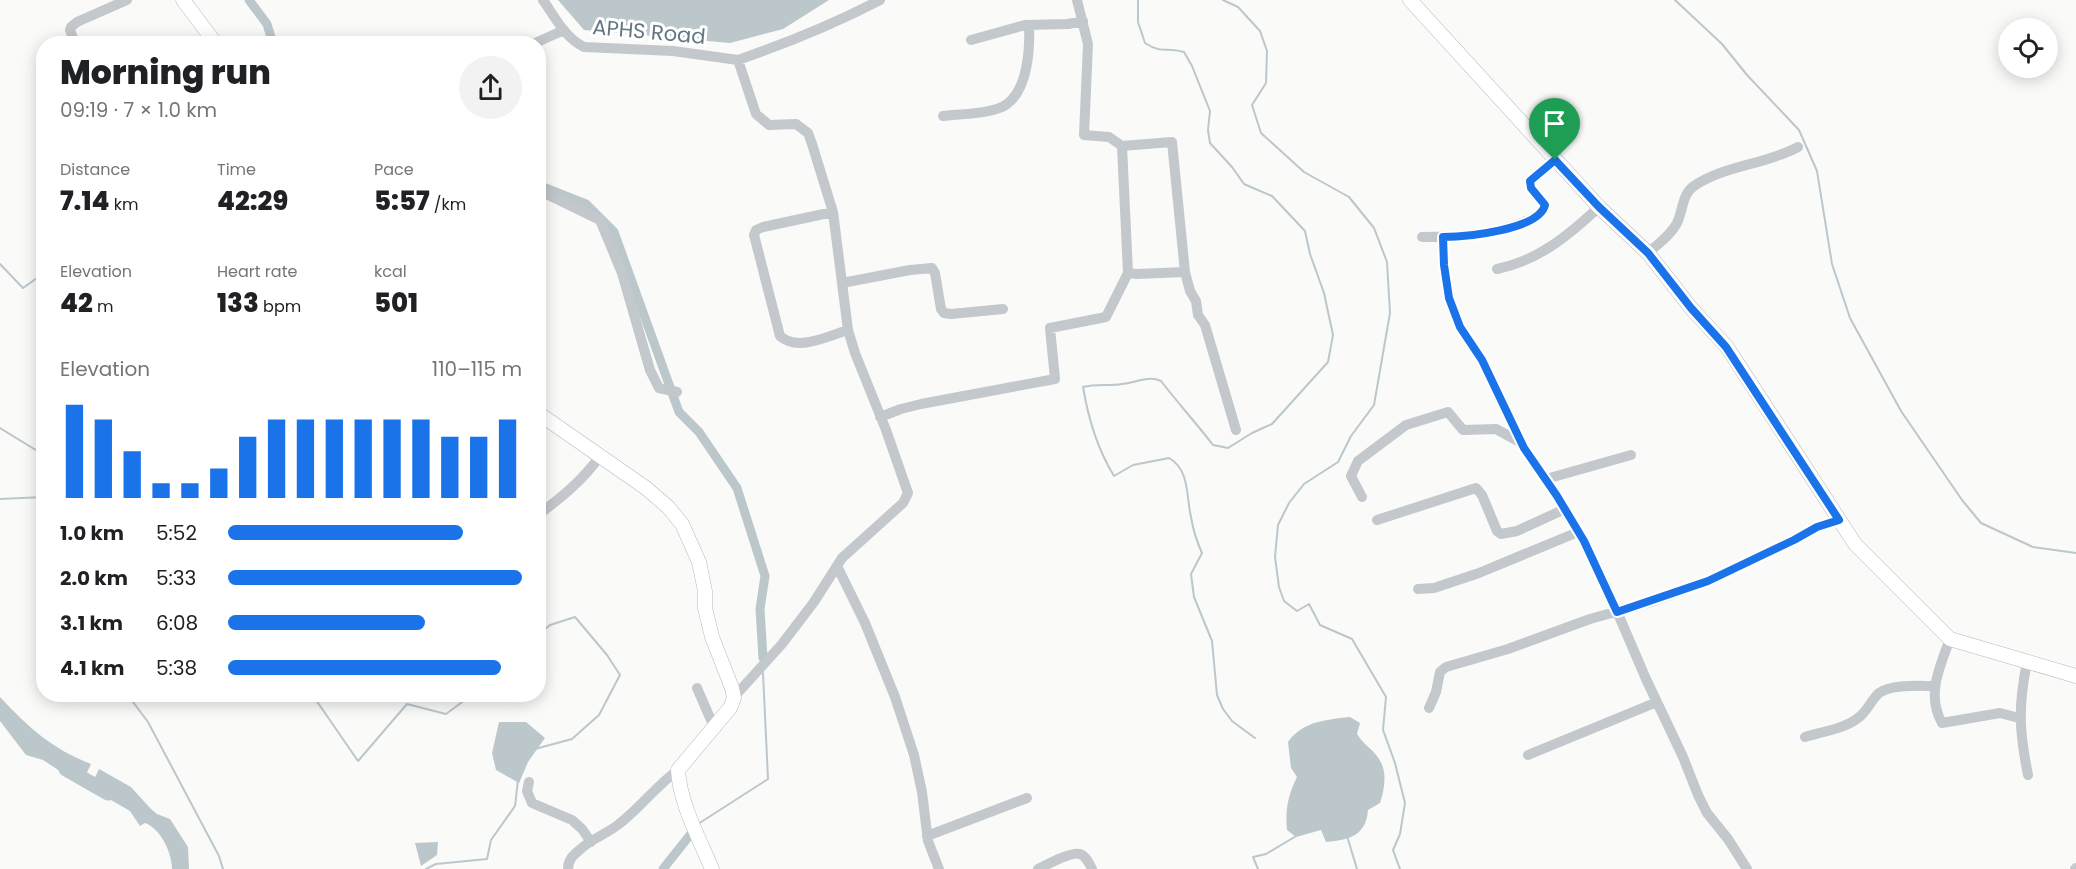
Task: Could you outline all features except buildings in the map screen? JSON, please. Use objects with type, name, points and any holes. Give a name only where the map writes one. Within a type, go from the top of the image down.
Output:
[{"type":"main road","points":[[183,0],[210,36]]},
{"type":"main road","points":[[1410,0],[1599,207],[1648,253],[1691,308],[1726,347],[1855,544],[1950,639],[2076,676]]},
{"type":"main road","points":[[546,419],[668,507],[682,524],[699,562],[712,637],[734,697],[730,708],[678,770],[684,801],[712,869]]},
{"type":"street","points":[[73,36],[71,27],[127,0]]},
{"type":"street","name":"APHS Road","points":[[543,0],[564,30],[575,42],[584,47],[673,51],[738,60]]},
{"type":"street","points":[[734,697],[782,644],[849,551],[907,498],[905,480],[848,330],[833,212],[822,171],[808,134],[796,124],[769,125],[756,114],[738,60],[777,47],[846,18],[880,0]]},
{"type":"street","points":[[1077,0],[1088,44],[1089,60],[1084,135],[1109,137],[1122,146],[1172,142],[1185,272],[1190,291],[1196,301],[1198,315],[1205,325],[1236,430]]},
{"type":"street","points":[[971,40],[1029,25],[1068,24],[1083,21]]},
{"type":"street","points":[[943,116],[992,110],[1008,104],[1023,77],[1030,48],[1029,25]]},
{"type":"street","points":[[546,38],[564,30]]},
{"type":"street","points":[[880,417],[921,404],[1055,379],[1050,328],[1106,317],[1128,273],[1122,146]]},
{"type":"street","points":[[1648,253],[1665,239],[1676,224],[1685,198],[1693,186],[1744,164],[1778,156],[1798,147]]},
{"type":"street","points":[[1422,237],[1487,234],[1506,230],[1540,214],[1545,205],[1531,188],[1530,181],[1555,160]]},
{"type":"street","points":[[546,194],[600,220],[622,273],[650,370],[660,388],[677,392]]},
{"type":"street","points":[[1497,269],[1511,267],[1536,256],[1572,231],[1599,207]]},
{"type":"street","points":[[833,212],[763,227],[756,230],[754,235],[780,336],[785,341],[797,344],[848,330]]},
{"type":"street","points":[[1443,237],[1449,298],[1460,327],[1482,360],[1521,442],[1578,532],[1617,612],[1707,813],[1728,838],[1747,869]]},
{"type":"street","points":[[842,283],[932,268],[935,273],[942,312],[951,314],[1003,309]]},
{"type":"street","points":[[1128,273],[1185,272]]},
{"type":"street","points":[[1362,497],[1351,476],[1358,461],[1406,425],[1448,412],[1463,430],[1496,429],[1521,442]]},
{"type":"street","points":[[1546,479],[1631,455]]},
{"type":"street","points":[[546,509],[568,493],[587,474],[600,456]]},
{"type":"street","points":[[1377,520],[1476,488],[1482,495],[1497,531],[1501,534],[1517,531],[1565,509]]},
{"type":"street","points":[[1429,708],[1436,692],[1440,672],[1446,668],[1708,581],[1817,527],[1839,520]]},
{"type":"street","points":[[1418,589],[1434,588],[1470,576],[1578,532]]},
{"type":"street","points":[[837,566],[865,623],[901,716],[914,755],[922,792],[927,836],[939,869]]},
{"type":"street","points":[[1950,639],[1935,686],[1935,708],[1942,723],[2000,713],[2019,718]]},
{"type":"street","points":[[2027,662],[2020,697],[2019,718],[2028,775]]},
{"type":"street","points":[[1804,737],[1845,726],[1859,718],[1877,695],[1890,688],[1935,686]]},
{"type":"street","points":[[697,688],[714,727]]},
{"type":"street","points":[[1528,755],[1658,702]]},
{"type":"street","points":[[568,869],[568,862],[571,858],[616,826],[666,778],[678,770]]},
{"type":"street","points":[[530,782],[527,791],[532,803],[572,820],[591,842]]},
{"type":"street","points":[[927,836],[1027,798]]},
{"type":"street","points":[[1038,869],[1073,853],[1080,854],[1088,860],[1092,869]]},
{"type":"shaded area","points":[[558,0],[829,0],[783,29],[730,43],[584,30]]},
{"type":"shaded area","points":[[0,697],[41,736],[64,751],[91,764],[81,785],[43,760],[26,755],[0,721]]},
{"type":"shaded area","points":[[1350,717],[1360,723],[1357,734],[1377,756],[1383,767],[1384,785],[1380,803],[1368,810],[1364,826],[1349,838],[1326,842],[1321,830],[1296,837],[1287,830],[1288,803],[1297,777],[1291,768],[1288,742],[1300,730],[1315,723]]},
{"type":"shaded area","points":[[499,722],[526,722],[545,738],[528,762],[519,783],[496,770],[492,753]]},
{"type":"shaded area","points":[[99,769],[131,787],[157,814],[170,819],[188,847],[189,869],[172,869],[168,849],[156,830],[145,823],[140,826],[130,811],[90,788]]},
{"type":"shaded area","points":[[438,842],[437,855],[421,866],[415,843]]},
{"type":"waterway","points":[[249,0],[267,24],[271,36]]},
{"type":"waterway","points":[[1138,0],[1138,22],[1145,43],[1160,49],[1184,52],[1192,66],[1210,111],[1208,130],[1210,143],[1244,184],[1272,196],[1305,231],[1310,254],[1324,293],[1333,335],[1328,362],[1272,424],[1228,448],[1213,445],[1161,381],[1146,379],[1122,384],[1083,387],[1094,433],[1114,476],[1133,465],[1169,458],[1181,469],[1186,484],[1194,531],[1202,553],[1191,574],[1194,597],[1212,641],[1217,695],[1232,721],[1255,738]]},
{"type":"waterway","points":[[1223,0],[1238,7],[1260,31],[1267,51],[1266,83],[1252,105],[1261,133],[1304,172],[1349,197],[1374,228],[1387,262],[1390,313],[1374,405],[1351,436],[1338,462],[1304,484],[1289,503],[1278,525],[1275,557],[1279,587],[1284,601],[1297,611],[1309,604],[1320,625],[1352,639],[1386,697],[1383,730],[1395,763],[1405,803],[1400,834],[1393,850],[1400,869]]},
{"type":"waterway","points":[[1675,0],[1722,44],[1747,75],[1799,130],[1817,171],[1832,264],[1850,318],[1901,411],[1962,500],[1981,523],[2033,547],[2076,553]]},
{"type":"waterway","points":[[546,188],[586,204],[614,232],[679,412],[699,432],[737,488],[765,576],[760,609],[763,658]]},
{"type":"waterway","points":[[0,264],[23,288],[36,279]]},
{"type":"waterway","points":[[0,428],[36,450]]},
{"type":"waterway","points":[[0,499],[36,497]]},
{"type":"waterway","points":[[535,749],[572,739],[599,715],[620,675],[607,655],[575,617],[546,628]]},
{"type":"waterway","points":[[698,824],[768,779],[763,673]]},
{"type":"waterway","points":[[133,702],[148,722],[219,856],[223,869]]},
{"type":"waterway","points":[[317,702],[358,761],[407,704],[446,714],[462,702]]},
{"type":"waterway","points":[[66,769],[108,793]]},
{"type":"waterway","points":[[426,869],[436,864],[487,859],[491,840],[515,806],[518,780]]},
{"type":"waterway","points":[[663,869],[690,835]]},
{"type":"waterway","points":[[1258,869],[1253,857],[1266,854],[1298,835]]},
{"type":"waterway","points":[[1347,836],[1357,869]]},
{"type":"route","points":[[1555,160],[1599,207],[1648,253],[1691,308],[1726,347],[1839,520],[1817,527],[1708,581],[1617,612],[1584,541],[1524,448],[1482,360],[1460,327],[1449,298],[1444,265],[1443,237],[1487,234],[1506,230],[1540,214],[1545,205],[1531,188],[1530,181],[1555,160]]}]
